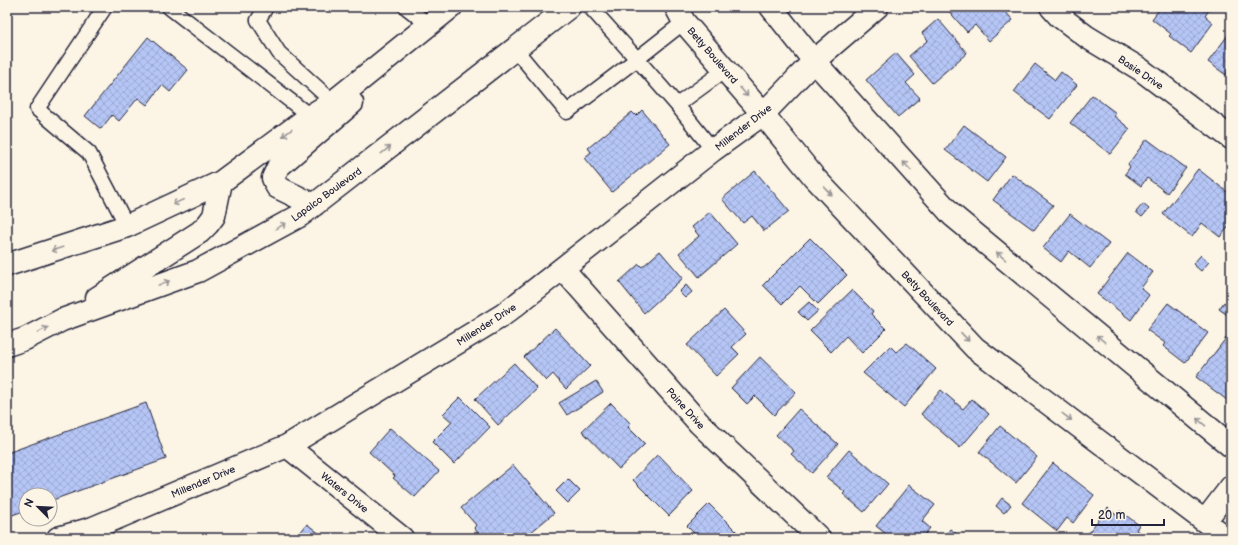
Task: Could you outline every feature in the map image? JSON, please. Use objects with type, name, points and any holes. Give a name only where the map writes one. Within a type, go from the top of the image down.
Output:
[{"type":"street","points":[[7,265],[127,226],[221,182],[310,116],[333,102],[451,7]]},
{"type":"street","name":"Lapalco Boulevard","points":[[7,345],[25,339],[62,320],[198,271],[301,215],[569,7]]},
{"type":"street","points":[[771,7],[814,61],[952,215],[1231,446]]},
{"type":"street","name":"Millender Drive","points":[[58,538],[93,528],[287,446],[503,315],[713,150],[763,114],[814,61],[877,7]]},
{"type":"street","name":"Basie Drive","points":[[1051,7],[1059,16],[1087,37],[1140,69],[1231,138]]},
{"type":"street","name":"Betty Boulevard","points":[[680,15],[814,177],[975,348],[1227,538]]},
{"type":"street","points":[[314,205],[277,187],[273,178],[278,167],[363,93],[429,25]]},
{"type":"street","points":[[62,320],[200,232],[214,216],[221,182]]},
{"type":"street","name":"Paine Drive","points":[[563,269],[699,423],[819,538]]},
{"type":"street","name":"Waters Drive","points":[[287,446],[402,538]]},
{"type":"street","points":[[1205,521],[1231,487]]},
{"type":"lane","points":[[105,7],[37,109],[89,153],[127,226]]},
{"type":"lane","points":[[170,7],[310,116]]},
{"type":"lane","points":[[266,7],[258,20],[279,53],[333,102]]},
{"type":"lane","points":[[406,7],[429,25]]},
{"type":"lane","points":[[590,7],[677,105],[713,150]]},
{"type":"lane","points":[[515,49],[567,112],[637,59],[680,15]]},
{"type":"lane","points":[[677,105],[726,70]]},
{"type":"building","points":[[950,7],[1001,7],[1013,20],[989,41],[975,25],[967,32],[947,9]]},
{"type":"building","points":[[1161,7],[1211,7],[1205,16],[1213,23],[1191,53],[1169,36],[1171,34],[1152,19]]},
{"type":"building","points":[[938,19],[967,53],[932,83],[909,56],[928,40],[922,33]]},
{"type":"building","points":[[1231,31],[1231,67],[1226,75],[1208,62]]},
{"type":"building","points":[[148,37],[188,70],[170,92],[162,85],[147,105],[138,98],[119,121],[112,115],[101,129],[85,116]]},
{"type":"building","points":[[896,53],[915,75],[906,83],[920,98],[898,117],[866,80]]},
{"type":"building","points":[[1035,64],[1055,80],[1061,72],[1077,85],[1050,119],[1014,92]]},
{"type":"building","points":[[1092,95],[1116,113],[1114,116],[1130,129],[1110,154],[1070,123]]},
{"type":"building","points":[[642,110],[670,144],[612,192],[584,158],[591,152],[588,148],[632,112],[636,116]]},
{"type":"building","points":[[964,125],[1006,157],[987,182],[945,150]]},
{"type":"building","points":[[1147,139],[1186,168],[1167,193],[1147,178],[1141,186],[1125,174],[1130,167],[1128,164]]},
{"type":"building","points":[[1198,169],[1231,195],[1231,224],[1220,237],[1202,223],[1192,237],[1163,214]]},
{"type":"building","points":[[755,171],[789,211],[764,231],[752,216],[743,223],[722,199]]},
{"type":"building","points":[[1012,174],[1053,205],[1034,230],[993,200]]},
{"type":"building","points":[[1143,204],[1149,209],[1142,217],[1136,212]]},
{"type":"building","points":[[710,212],[737,244],[699,277],[679,253],[699,236],[692,227]]},
{"type":"building","points":[[1070,214],[1109,244],[1090,268],[1069,251],[1061,262],[1043,248]]},
{"type":"building","points":[[810,238],[847,275],[818,304],[800,286],[782,304],[763,285]]},
{"type":"building","points":[[660,251],[683,278],[644,313],[619,282],[639,264],[642,267]]},
{"type":"building","points":[[1128,253],[1153,272],[1141,288],[1149,295],[1131,320],[1097,294]]},
{"type":"building","points":[[1201,255],[1209,262],[1201,271],[1193,264]]},
{"type":"building","points":[[686,285],[692,292],[685,298],[679,292]]},
{"type":"building","points":[[852,290],[873,311],[871,314],[886,329],[862,353],[846,336],[831,352],[810,331]]},
{"type":"building","points":[[809,302],[818,311],[807,321],[798,312]]},
{"type":"building","points":[[1224,302],[1231,307],[1226,314],[1219,309]]},
{"type":"building","points":[[1168,303],[1208,333],[1185,363],[1163,346],[1165,343],[1147,330]]},
{"type":"building","points":[[724,310],[746,334],[732,347],[739,354],[716,376],[687,345]]},
{"type":"building","points":[[555,328],[590,366],[566,389],[553,374],[546,381],[524,357]]},
{"type":"building","points":[[1230,333],[1231,334],[1231,403],[1196,377]]},
{"type":"building","points":[[907,343],[936,369],[904,407],[863,373],[890,346],[896,352]]},
{"type":"building","points":[[760,357],[796,392],[774,415],[755,396],[747,404],[731,388]]},
{"type":"building","points":[[514,363],[537,389],[498,425],[475,399]]},
{"type":"building","points":[[596,381],[603,392],[567,415],[559,403]]},
{"type":"building","points":[[941,390],[963,409],[972,399],[989,414],[960,448],[921,414]]},
{"type":"building","points":[[460,397],[490,427],[454,464],[432,442],[452,422],[443,414]]},
{"type":"building","points":[[146,403],[166,459],[58,498],[58,487],[18,487],[18,513],[7,517],[7,453]]},
{"type":"building","points":[[611,403],[631,424],[628,427],[645,444],[619,469],[582,431]]},
{"type":"building","points":[[799,409],[838,444],[812,473],[791,454],[794,451],[776,435]]},
{"type":"building","points":[[1000,426],[1037,457],[1016,483],[979,452]]},
{"type":"building","points":[[390,428],[439,471],[415,497],[393,478],[395,476],[369,452]]},
{"type":"building","points":[[849,450],[888,484],[864,512],[843,494],[845,492],[826,477]]},
{"type":"building","points":[[658,454],[693,491],[669,516],[633,480]]},
{"type":"building","points":[[1053,463],[1094,495],[1073,523],[1067,518],[1057,531],[1022,503]]},
{"type":"building","points":[[513,465],[554,513],[524,538],[482,538],[474,528],[476,525],[461,508]]},
{"type":"building","points":[[568,479],[580,491],[568,503],[556,491]]},
{"type":"building","points":[[909,485],[935,505],[922,521],[930,528],[922,538],[891,538],[876,526]]},
{"type":"building","points":[[1002,498],[1011,505],[1004,513],[996,506]]},
{"type":"building","points":[[709,504],[739,534],[735,538],[691,538],[695,534],[687,526]]},
{"type":"building","points":[[1108,508],[1116,515],[1120,511],[1139,525],[1136,530],[1142,534],[1139,538],[1094,538],[1088,533]]},
{"type":"building","points":[[307,524],[325,538],[296,538]]},
{"type":"building","points":[[950,529],[962,538],[944,538]]}]
